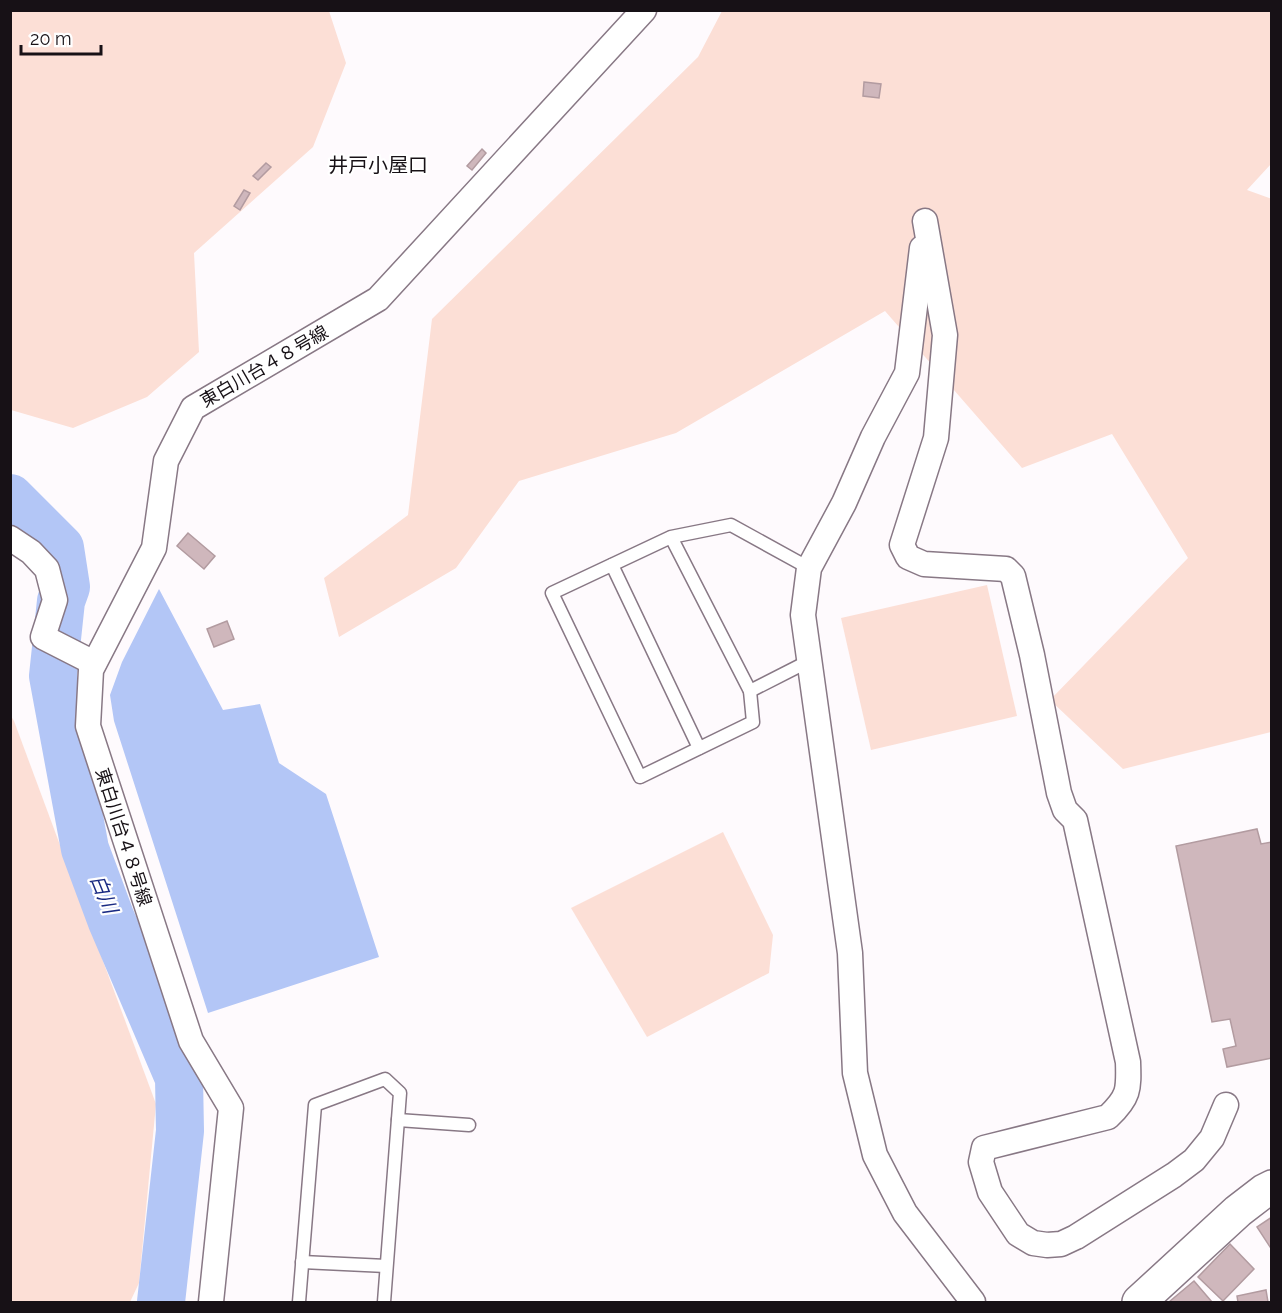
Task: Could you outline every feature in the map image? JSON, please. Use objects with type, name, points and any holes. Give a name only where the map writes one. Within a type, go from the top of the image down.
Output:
[{"type":"street","name":"東白川台４８号線","points":[[212,1302],[231,1108],[191,1041],[88,726],[91,670],[154,548],[166,461],[193,408],[378,299],[644,10]]},
{"type":"street","points":[[973,1302],[905,1213],[875,1155],[855,1073],[850,953],[803,615],[810,568],[844,503],[873,437],[907,373],[925,221],[945,335],[936,438],[902,545],[908,557],[924,564],[1006,569],[1013,576],[1032,655],[1059,793],[1065,810],[1075,820],[1128,1062],[1129,1088],[1120,1105],[1108,1117],[984,1148],[981,1162],[990,1192],[1018,1234],[1033,1243],[1061,1244],[1135,1200],[1194,1160],[1212,1138],[1226,1105]]},
{"type":"street","points":[[10,538],[31,552],[47,569],[55,600],[43,637],[94,663]]},
{"type":"street","points":[[1139,1302],[1238,1211],[1272,1187]]},
{"type":"lane","points":[[671,537],[750,691],[753,722],[640,777],[552,593],[671,537],[731,525],[810,568]]},
{"type":"lane","points":[[612,565],[699,748]]},
{"type":"lane","points":[[750,691],[809,661]]},
{"type":"lane","points":[[299,1302],[315,1105],[385,1079],[400,1093],[384,1302]]},
{"type":"lane","points":[[398,1120],[469,1125]]},
{"type":"lane","points":[[302,1262],[386,1266]]},
{"type":"shaded area","points":[[10,11],[329,11],[346,63],[313,147],[194,253],[199,352],[147,397],[73,428],[11,410]]},
{"type":"shaded area","points":[[722,11],[1271,11],[1271,164],[1247,190],[1272,199],[1271,732],[1123,769],[1050,700],[1188,558],[1112,434],[1022,468],[885,311],[676,433],[519,481],[456,568],[339,637],[324,578],[408,515],[432,319],[698,57]]},
{"type":"shaded area","points":[[987,585],[1017,716],[871,750],[841,618]]},
{"type":"shaded area","points":[[11,716],[156,1104],[139,1283],[130,1302],[11,1302]]},
{"type":"shaded area","points":[[723,832],[773,935],[769,973],[647,1037],[571,908]]},
{"type":"water","points":[[159,589],[223,710],[260,704],[279,763],[326,794],[379,957],[208,1013],[114,721],[110,695],[122,662]]},
{"type":"building","points":[[864,82],[881,84],[879,98],[863,96]]},
{"type":"building","points":[[482,149],[486,153],[472,170],[467,166]]},
{"type":"building","points":[[266,163],[271,167],[258,180],[253,176]]},
{"type":"building","points":[[244,190],[250,193],[240,210],[234,206]]},
{"type":"building","points":[[188,533],[215,556],[204,569],[177,546]]},
{"type":"building","points":[[227,621],[234,639],[214,647],[207,629]]},
{"type":"building","points":[[1257,829],[1261,844],[1272,842],[1272,1058],[1227,1067],[1223,1049],[1236,1046],[1230,1019],[1212,1022],[1176,846]]},
{"type":"building","points":[[1272,1217],[1272,1250],[1257,1227]]},
{"type":"building","points":[[1230,1244],[1254,1269],[1223,1301],[1198,1277]]},
{"type":"building","points":[[1194,1281],[1212,1302],[1169,1302]]},
{"type":"building","points":[[1266,1290],[1268,1302],[1238,1302],[1237,1296]]},
{"type":"waterway","name":"白川","points":[[10,498],[60,548],[66,587],[61,601],[53,676],[85,849],[111,919],[179,1078],[180,1131],[161,1302]]},
{"type":"district","name":"井戸小屋口","points":[[378,165]]}]
